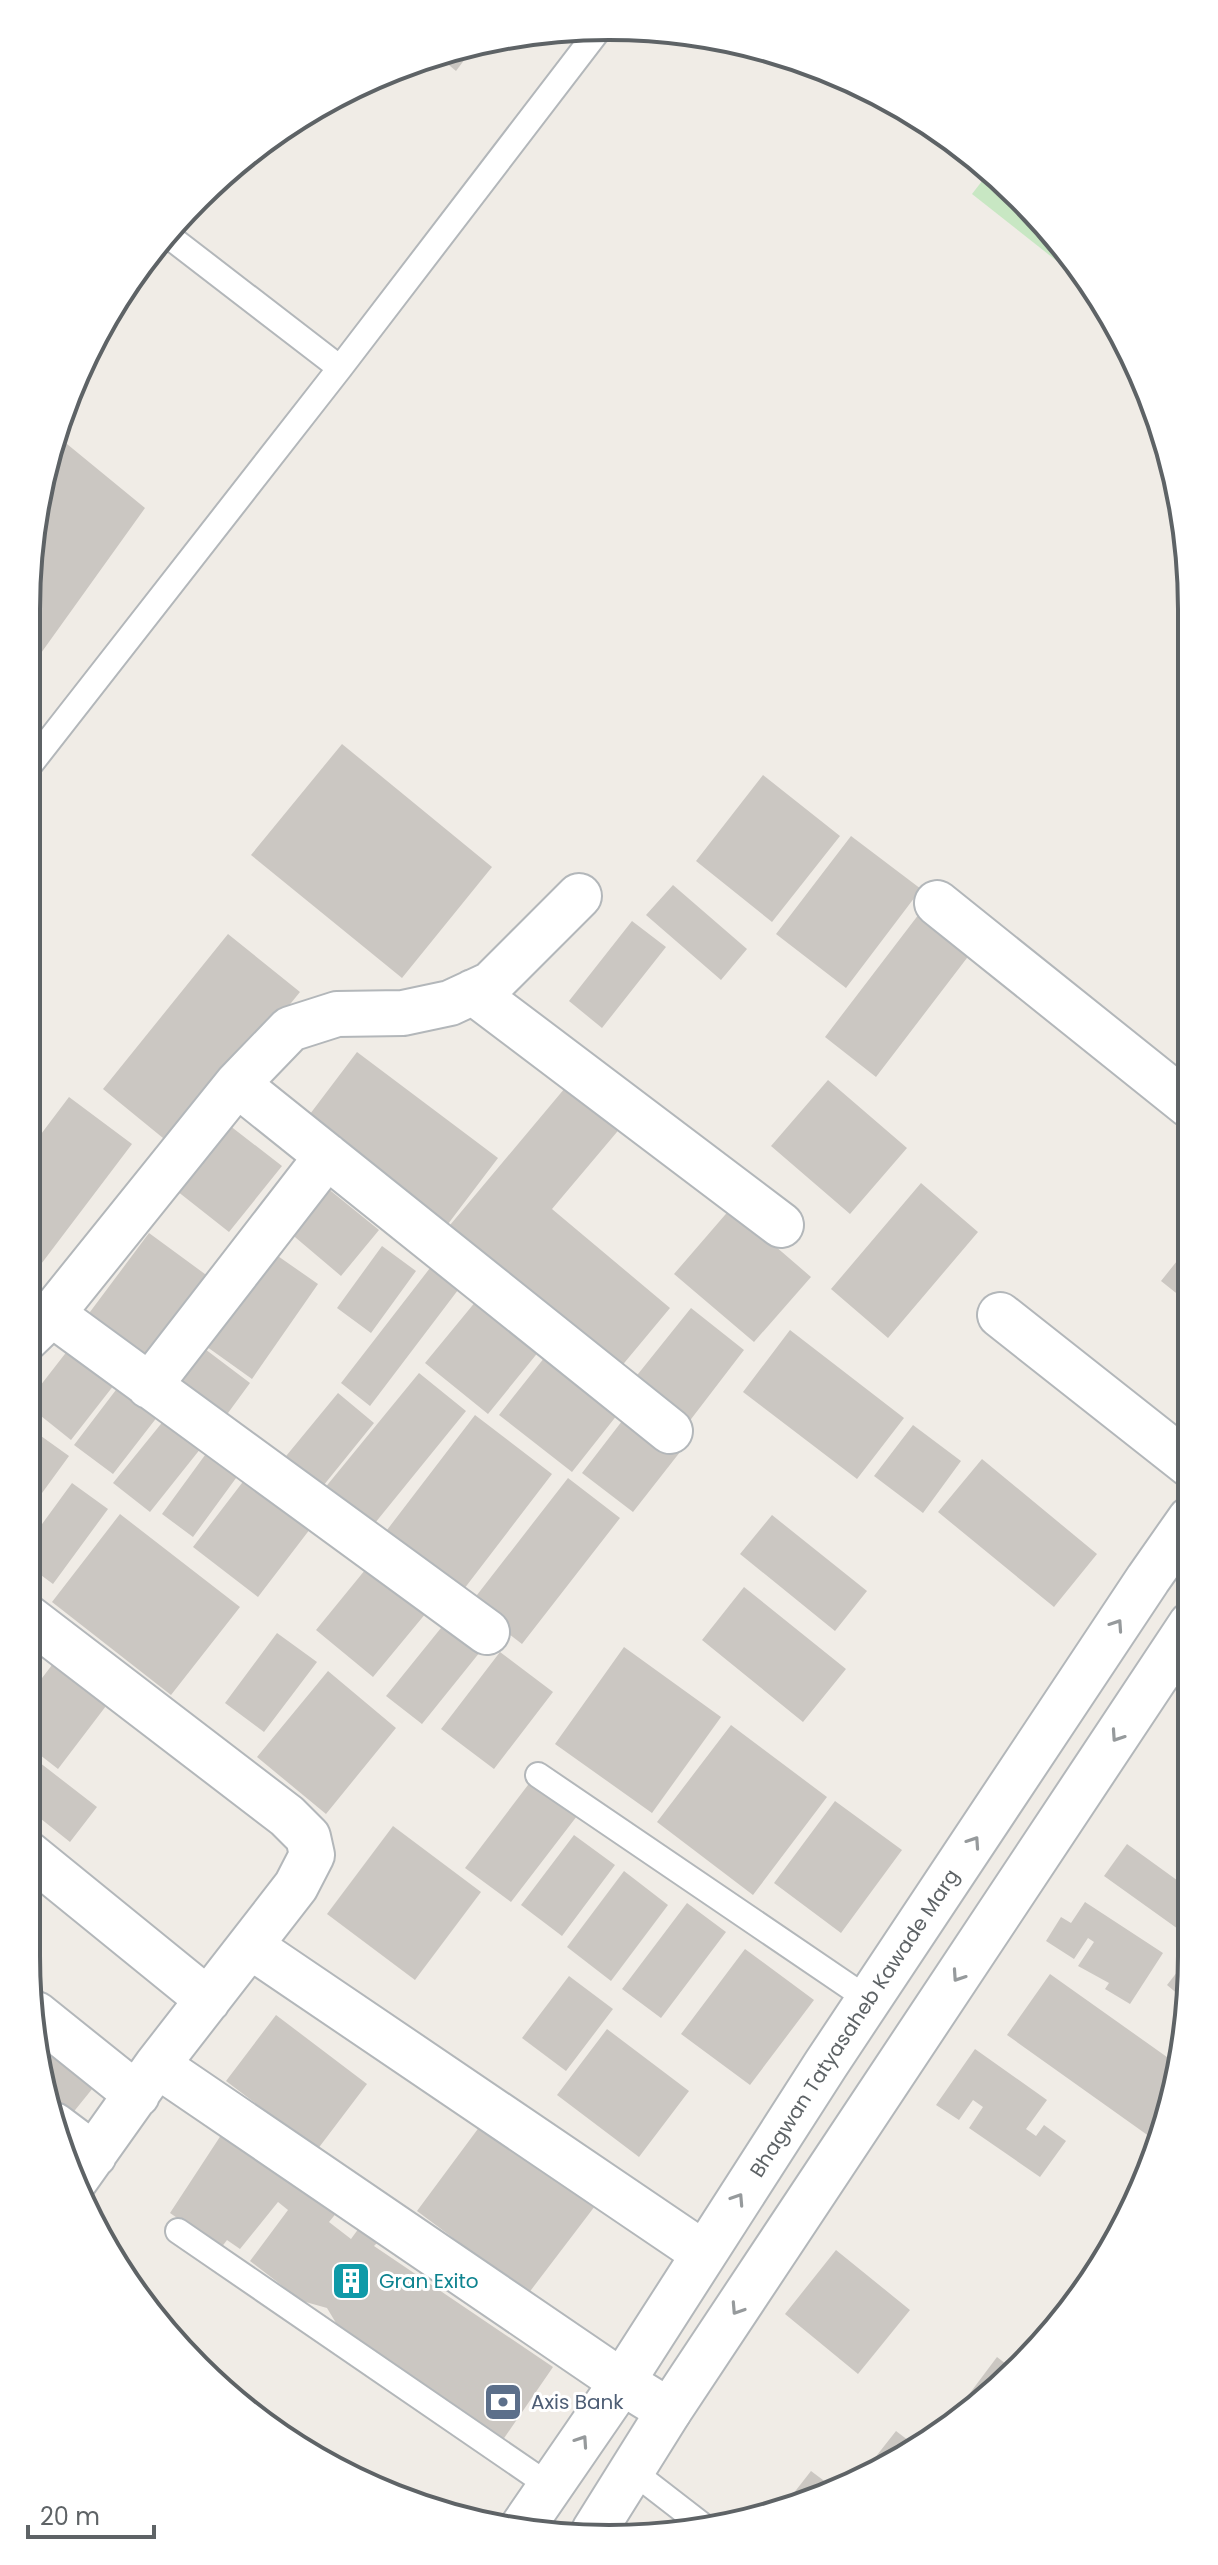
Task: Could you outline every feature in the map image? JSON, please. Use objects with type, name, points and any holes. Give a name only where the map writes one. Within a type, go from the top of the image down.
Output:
[{"type":"street","points":[[40,1325],[237,1084],[290,1029],[337,1014],[403,1013],[450,1003],[491,984],[579,896]]},
{"type":"street","points":[[937,903],[1178,1096]]},
{"type":"street","points":[[473,992],[781,1225]]},
{"type":"street","points":[[237,1084],[670,1431]]},
{"type":"street","points":[[149,1386],[327,1156]]},
{"type":"street","points":[[1000,1315],[1178,1456]]},
{"type":"street","points":[[40,1327],[149,1386],[487,1632]]},
{"type":"street","name":"Bhagwan Tatyasaheb Kawade Marg","points":[[528,2519],[622,2382],[869,2000],[1178,1536]]},
{"type":"street","points":[[40,1627],[287,1816],[308,1837],[312,1855],[296,1886],[147,2080],[85,2167]]},
{"type":"street","points":[[598,2525],[669,2411],[992,1925],[1178,1674]]},
{"type":"street","points":[[40,1863],[208,2000]]},
{"type":"street","points":[[940,1892],[992,1925]]},
{"type":"street","points":[[250,1946],[703,2253]]},
{"type":"street","points":[[44,2019],[147,2080],[669,2411]]},
{"type":"lane","points":[[40,752],[591,40]]},
{"type":"lane","points":[[175,241],[340,368]]},
{"type":"lane","points":[[538,1775],[869,2000]]},
{"type":"lane","points":[[178,2231],[551,2487]]},
{"type":"lane","points":[[631,2470],[693,2518]]},
{"type":"green space","points":[[983,180],[1037,234],[1061,264],[972,194]]},
{"type":"building","points":[[466,58],[456,71],[447,64]]},
{"type":"building","points":[[65,442],[145,508],[40,654],[41,572],[45,535]]},
{"type":"building","points":[[342,744],[492,867],[402,978],[251,855]]},
{"type":"building","points":[[763,775],[840,836],[772,922],[696,861]]},
{"type":"building","points":[[851,836],[921,889],[846,988],[776,934]]},
{"type":"building","points":[[673,885],[747,949],[721,980],[646,915]]},
{"type":"building","points":[[919,914],[970,954],[876,1077],[825,1037]]},
{"type":"building","points":[[632,921],[666,947],[602,1028],[569,1001]]},
{"type":"building","points":[[228,934],[300,992],[174,1147],[103,1089]]},
{"type":"building","points":[[357,1052],[498,1158],[448,1224],[307,1118]]},
{"type":"building","points":[[828,1080],[907,1148],[850,1214],[771,1146]]},
{"type":"building","points":[[570,1082],[622,1126],[552,1209],[670,1308],[610,1380],[440,1237]]},
{"type":"building","points":[[69,1097],[132,1144],[40,1266],[40,1135]]},
{"type":"building","points":[[229,1125],[282,1166],[229,1232],[177,1191]]},
{"type":"building","points":[[921,1183],[978,1232],[888,1338],[831,1289]]},
{"type":"building","points":[[326,1187],[379,1230],[341,1276],[289,1232]]},
{"type":"building","points":[[731,1208],[811,1277],[754,1342],[674,1274]]},
{"type":"building","points":[[149,1233],[209,1277],[143,1364],[84,1320]]},
{"type":"building","points":[[262,1245],[318,1284],[252,1379],[196,1339]]},
{"type":"building","points":[[382,1246],[416,1271],[371,1333],[337,1308]]},
{"type":"building","points":[[1178,1260],[1178,1294],[1161,1281]]},
{"type":"building","points":[[430,1268],[458,1290],[370,1406],[341,1383]]},
{"type":"building","points":[[481,1295],[544,1345],[488,1414],[425,1363]]},
{"type":"building","points":[[691,1308],[744,1350],[685,1427],[630,1384]]},
{"type":"building","points":[[790,1330],[904,1418],[857,1479],[743,1392]]},
{"type":"building","points":[[75,1341],[121,1376],[71,1440],[40,1415],[40,1386]]},
{"type":"building","points":[[201,1346],[250,1383],[217,1428],[167,1390]]},
{"type":"building","points":[[552,1348],[625,1405],[572,1472],[499,1415]]},
{"type":"building","points":[[419,1373],[466,1411],[371,1528],[324,1489]]},
{"type":"building","points":[[122,1382],[161,1412],[113,1474],[74,1445]]},
{"type":"building","points":[[338,1393],[374,1423],[319,1491],[282,1461]]},
{"type":"building","points":[[629,1412],[680,1452],[633,1512],[582,1473]]},
{"type":"building","points":[[169,1414],[205,1443],[150,1512],[113,1483]]},
{"type":"building","points":[[475,1415],[552,1474],[464,1589],[387,1530]]},
{"type":"building","points":[[913,1425],[961,1461],[923,1513],[874,1476]]},
{"type":"building","points":[[40,1435],[69,1456],[40,1496]]},
{"type":"building","points":[[216,1440],[247,1463],[193,1537],[162,1514]]},
{"type":"building","points":[[982,1459],[1097,1554],[1054,1607],[938,1512]]},
{"type":"building","points":[[255,1466],[320,1516],[258,1597],[193,1547]]},
{"type":"building","points":[[568,1478],[620,1518],[522,1644],[470,1604]]},
{"type":"building","points":[[72,1483],[108,1509],[53,1584],[40,1574],[40,1527]]},
{"type":"building","points":[[120,1514],[240,1607],[171,1695],[52,1602]]},
{"type":"building","points":[[772,1515],[867,1591],[835,1631],[740,1554]]},
{"type":"building","points":[[374,1559],[431,1607],[373,1677],[316,1630]]},
{"type":"building","points":[[744,1587],[846,1669],[803,1722],[702,1640]]},
{"type":"building","points":[[445,1623],[480,1652],[422,1724],[386,1696]]},
{"type":"building","points":[[277,1633],[317,1662],[264,1732],[225,1703]]},
{"type":"building","points":[[624,1647],[721,1717],[652,1813],[555,1744]]},
{"type":"building","points":[[500,1652],[553,1692],[494,1769],[441,1729]]},
{"type":"building","points":[[52,1665],[106,1706],[58,1769],[40,1755],[40,1681]]},
{"type":"building","points":[[328,1671],[396,1728],[326,1814],[257,1757]]},
{"type":"building","points":[[731,1725],[827,1797],[753,1895],[657,1822]]},
{"type":"building","points":[[40,1763],[97,1807],[70,1842],[40,1818]]},
{"type":"building","points":[[531,1781],[577,1816],[511,1902],[465,1868]]},
{"type":"building","points":[[835,1801],[902,1850],[841,1933],[774,1883]]},
{"type":"building","points":[[393,1826],[481,1892],[415,1980],[327,1914]]},
{"type":"building","points":[[574,1835],[615,1865],[562,1936],[521,1905]]},
{"type":"building","points":[[1127,1844],[1178,1881],[1178,1929],[1104,1876]]},
{"type":"building","points":[[624,1871],[668,1905],[611,1981],[567,1947]]},
{"type":"building","points":[[1085,1902],[1163,1953],[1130,2004],[1105,1989],[1109,1983],[1078,1966],[1094,1942],[1088,1938],[1074,1959],[1046,1941],[1061,1917],[1071,1923]]},
{"type":"building","points":[[687,1903],[726,1932],[661,2018],[622,1989]]},
{"type":"building","points":[[745,1949],[814,2000],[750,2085],[681,2034]]},
{"type":"building","points":[[1178,1971],[1177,1993],[1167,1985]]},
{"type":"building","points":[[1050,1974],[1168,2058],[1149,2136],[1007,2035]]},
{"type":"building","points":[[569,1976],[613,2009],[566,2071],[522,2038]]},
{"type":"building","points":[[276,2015],[367,2084],[317,2150],[226,2081]]},
{"type":"building","points":[[607,2029],[689,2091],[639,2157],[557,2095]]},
{"type":"building","points":[[45,2033],[101,2078],[65,2123]]},
{"type":"building","points":[[975,2049],[1047,2100],[1026,2129],[1036,2136],[1044,2125],[1066,2141],[1040,2177],[969,2128],[983,2107],[973,2100],[959,2120],[936,2105]]},
{"type":"building","points":[[483,2122],[595,2206],[528,2294],[417,2211]]},
{"type":"building","name":"Gran Exito","points":[[229,2123],[338,2211],[329,2222],[351,2239],[359,2228],[378,2242],[374,2246],[553,2367],[498,2447],[345,2338],[327,2308],[302,2301],[250,2261],[288,2210],[278,2202],[240,2249],[227,2240],[221,2248],[170,2213]]},
{"type":"building","points":[[836,2250],[910,2310],[858,2374],[785,2314]]},
{"type":"building","points":[[997,2357],[1005,2363],[984,2384],[966,2398]]},
{"type":"building","points":[[896,2431],[908,2440],[894,2449],[874,2460]]},
{"type":"building","points":[[811,2471],[826,2482],[792,2495]]},
{"type":"place","name":"Gran Exito","points":[[351,2281]]},
{"type":"place","name":"Axis Bank","points":[[503,2402]]}]
